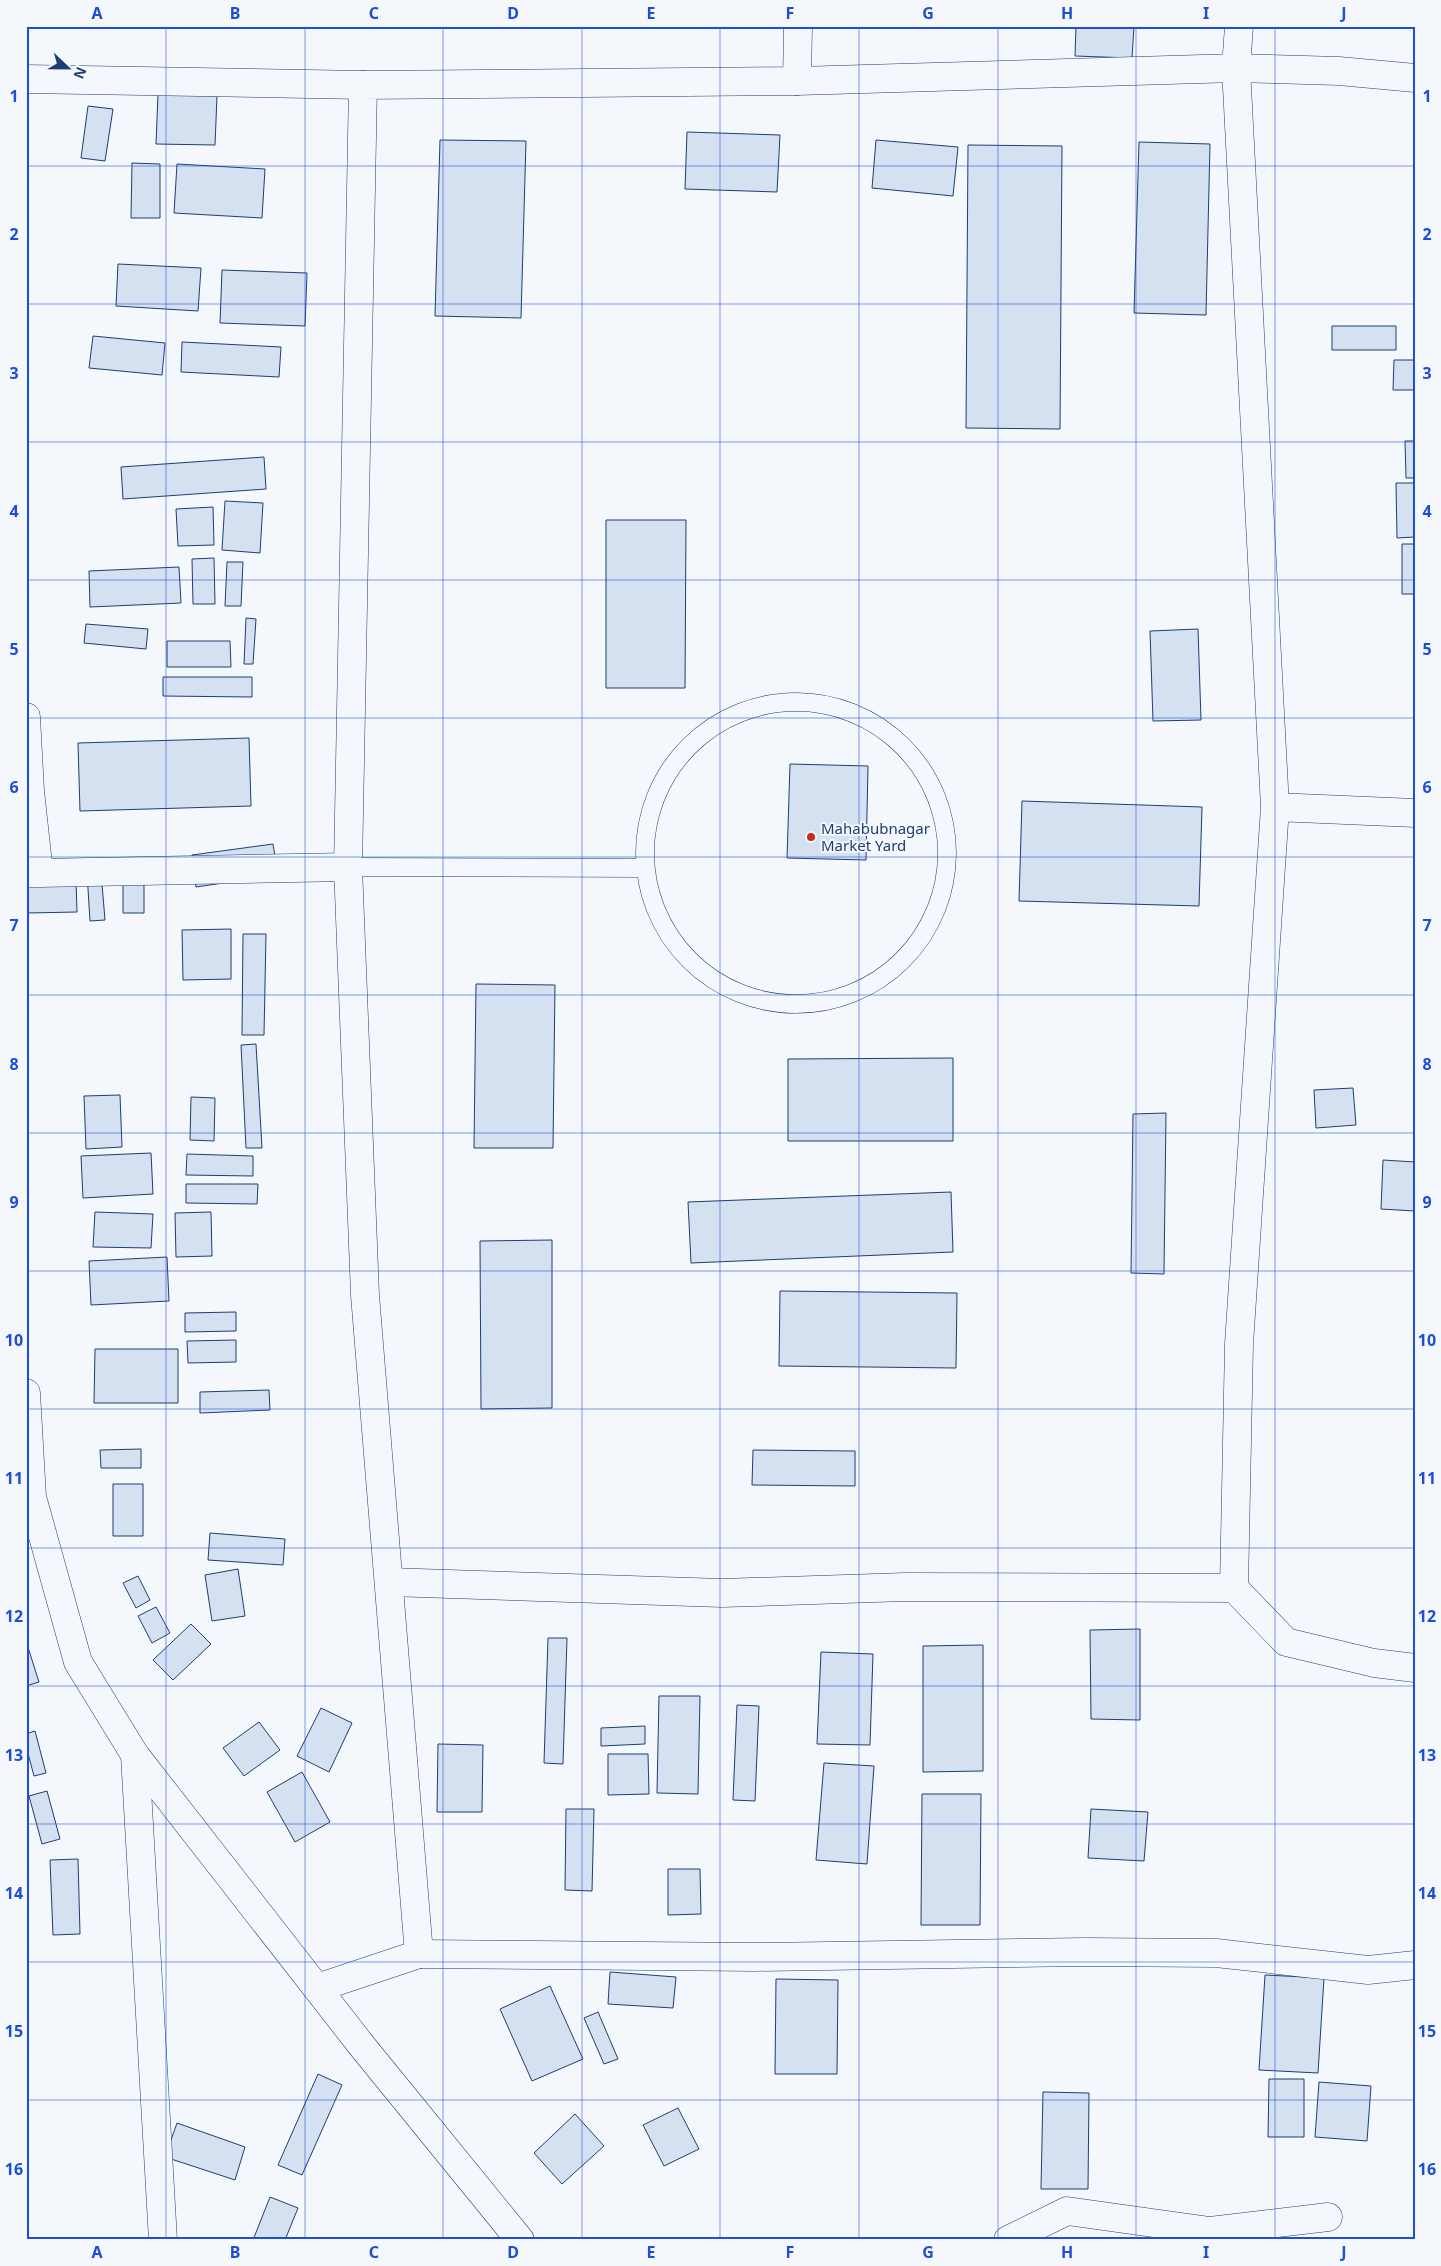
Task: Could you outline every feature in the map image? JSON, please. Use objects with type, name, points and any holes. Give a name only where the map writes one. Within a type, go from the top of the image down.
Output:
[{"type":"street","points":[[798,26],[798,81]]},
{"type":"street","points":[[1239,26],[1236,68],[1276,807],[1239,1344],[1234,1588],[1286,1642],[1374,1663],[1415,1668]]},
{"type":"street","points":[[26,79],[363,84],[798,81],[1236,68],[1340,71],[1414,76]]},
{"type":"street","points":[[363,84],[348,867],[365,1295],[420,1954]]},
{"type":"street","points":[[26,717],[33,873],[348,867]]},
{"type":"street","points":[[1276,807],[1415,813]]},
{"type":"street","points":[[26,1393],[32,1497],[78,1662],[135,1755],[317,1988],[520,2240]]},
{"type":"street","points":[[389,1582],[722,1593],[905,1587],[1234,1588]]},
{"type":"street","points":[[135,1755],[163,2240]]},
{"type":"street","points":[[317,1988],[420,1954],[755,1957],[1084,1952],[1216,1953],[1368,1970],[1415,1965]]},
{"type":"street","points":[[1008,2240],[1067,2211],[1208,2236],[1328,2217]]},
{"type":"lane","points":[[793,700],[843,707],[887,730],[922,767],[943,813],[947,862],[943,882],[936,911],[910,954],[870,986],[823,1003],[773,1004],[726,989],[685,958],[658,917],[645,868],[648,818],[667,772],[700,734],[744,710],[793,700]]},
{"type":"lane","points":[[348,867],[645,868]]},
{"type":"building","points":[[1076,26],[1134,26],[1132,58],[1075,56]]},
{"type":"building","points":[[158,94],[217,96],[215,145],[156,144]]},
{"type":"building","points":[[88,106],[113,109],[105,161],[81,158]]},
{"type":"building","points":[[687,132],[780,135],[777,192],[685,189]]},
{"type":"building","points":[[440,140],[526,141],[521,318],[435,316]]},
{"type":"building","points":[[876,140],[958,147],[953,196],[872,188]]},
{"type":"building","points":[[1139,142],[1210,144],[1206,315],[1134,313]]},
{"type":"building","points":[[968,145],[1062,146],[1060,429],[966,428]]},
{"type":"building","points":[[132,163],[160,164],[160,218],[131,218]]},
{"type":"building","points":[[177,164],[265,169],[262,218],[174,213]]},
{"type":"building","points":[[118,264],[201,268],[198,311],[116,306]]},
{"type":"building","points":[[222,270],[307,273],[305,326],[220,323]]},
{"type":"building","points":[[1332,326],[1396,326],[1396,350],[1332,350]]},
{"type":"building","points":[[93,336],[165,343],[162,375],[89,368]]},
{"type":"building","points":[[182,342],[281,347],[279,377],[181,372]]},
{"type":"building","points":[[1394,360],[1415,360],[1415,390],[1393,390]]},
{"type":"building","points":[[1405,441],[1415,441],[1415,478],[1406,478]]},
{"type":"building","points":[[264,457],[266,489],[123,499],[121,467]]},
{"type":"building","points":[[1396,483],[1415,483],[1415,537],[1397,538]]},
{"type":"building","points":[[225,501],[263,503],[260,553],[222,550]]},
{"type":"building","points":[[213,507],[214,545],[178,546],[176,509]]},
{"type":"building","points":[[606,520],[686,520],[685,688],[606,688]]},
{"type":"building","points":[[1402,544],[1415,544],[1415,594],[1402,594]]},
{"type":"building","points":[[214,558],[215,604],[193,604],[192,559]]},
{"type":"building","points":[[227,562],[243,562],[241,606],[225,606]]},
{"type":"building","points":[[179,567],[181,603],[90,607],[89,571]]},
{"type":"building","points":[[246,618],[256,619],[253,664],[244,664]]},
{"type":"building","points":[[86,624],[148,629],[146,649],[84,643]]},
{"type":"building","points":[[1198,629],[1201,720],[1153,721],[1150,631]]},
{"type":"building","points":[[167,641],[230,641],[231,667],[167,667]]},
{"type":"building","points":[[163,677],[252,677],[252,697],[163,696]]},
{"type":"building","points":[[249,738],[251,806],[80,811],[78,743]]},
{"type":"building","points":[[790,764],[868,766],[866,860],[787,858]]},
{"type":"building","points":[[1022,801],[1202,807],[1199,906],[1019,901]]},
{"type":"building","points":[[273,844],[278,875],[196,887],[192,855]]},
{"type":"building","points":[[123,862],[144,862],[144,913],[123,913]]},
{"type":"building","points":[[101,872],[105,920],[90,921],[87,873]]},
{"type":"building","points":[[26,880],[76,880],[77,912],[27,913]]},
{"type":"building","points":[[231,929],[231,979],[183,980],[182,930]]},
{"type":"building","points":[[243,934],[266,934],[264,1035],[242,1035]]},
{"type":"building","points":[[476,984],[555,985],[553,1148],[474,1148]]},
{"type":"building","points":[[256,1044],[262,1148],[246,1148],[241,1045]]},
{"type":"building","points":[[953,1058],[953,1141],[788,1141],[788,1059]]},
{"type":"building","points":[[1353,1088],[1356,1125],[1316,1128],[1314,1090]]},
{"type":"building","points":[[120,1095],[122,1147],[86,1149],[84,1096]]},
{"type":"building","points":[[191,1097],[215,1098],[214,1141],[190,1140]]},
{"type":"building","points":[[1166,1113],[1164,1274],[1131,1273],[1133,1114]]},
{"type":"building","points":[[151,1153],[153,1194],[83,1198],[81,1156]]},
{"type":"building","points":[[187,1154],[253,1156],[253,1176],[186,1175]]},
{"type":"building","points":[[1383,1160],[1415,1162],[1415,1211],[1381,1209]]},
{"type":"building","points":[[186,1184],[258,1184],[257,1204],[186,1203]]},
{"type":"building","points":[[951,1192],[953,1252],[691,1263],[688,1202]]},
{"type":"building","points":[[95,1212],[153,1214],[151,1248],[93,1247]]},
{"type":"building","points":[[211,1212],[212,1256],[176,1257],[175,1213]]},
{"type":"building","points":[[552,1240],[552,1408],[481,1409],[480,1241]]},
{"type":"building","points":[[167,1257],[169,1301],[91,1305],[89,1261]]},
{"type":"building","points":[[780,1291],[957,1293],[956,1368],[779,1366]]},
{"type":"building","points":[[236,1312],[236,1331],[185,1332],[185,1313]]},
{"type":"building","points":[[236,1340],[236,1362],[188,1363],[187,1341]]},
{"type":"building","points":[[95,1349],[178,1349],[178,1403],[94,1403]]},
{"type":"building","points":[[269,1390],[270,1410],[200,1413],[200,1392]]},
{"type":"building","points":[[141,1449],[141,1468],[101,1468],[100,1450]]},
{"type":"building","points":[[753,1450],[855,1451],[855,1486],[752,1485]]},
{"type":"building","points":[[113,1484],[143,1484],[143,1536],[113,1536]]},
{"type":"building","points":[[210,1533],[285,1539],[283,1565],[208,1560]]},
{"type":"building","points":[[238,1569],[245,1616],[212,1621],[205,1575]]},
{"type":"building","points":[[138,1576],[150,1600],[136,1608],[123,1583]]},
{"type":"building","points":[[156,1607],[170,1633],[152,1643],[138,1616]]},
{"type":"building","points":[[191,1624],[211,1644],[173,1680],[153,1660]]},
{"type":"building","points":[[1140,1629],[1140,1720],[1091,1719],[1090,1630]]},
{"type":"building","points":[[548,1638],[567,1638],[563,1764],[544,1763]]},
{"type":"building","points":[[26,1641],[39,1682],[26,1686]]},
{"type":"building","points":[[983,1645],[983,1771],[923,1772],[923,1646]]},
{"type":"building","points":[[821,1652],[873,1654],[870,1745],[817,1744]]},
{"type":"building","points":[[659,1696],[700,1696],[698,1794],[657,1793]]},
{"type":"building","points":[[737,1705],[759,1706],[755,1801],[733,1800]]},
{"type":"building","points":[[321,1708],[352,1723],[329,1772],[297,1756]]},
{"type":"building","points":[[259,1722],[280,1750],[244,1776],[223,1748]]},
{"type":"building","points":[[645,1726],[645,1744],[601,1746],[601,1728]]},
{"type":"building","points":[[35,1731],[46,1773],[34,1776],[26,1746],[26,1734]]},
{"type":"building","points":[[438,1744],[483,1745],[482,1812],[437,1812]]},
{"type":"building","points":[[608,1754],[648,1754],[649,1794],[608,1795]]},
{"type":"building","points":[[824,1763],[874,1766],[867,1864],[816,1860]]},
{"type":"building","points":[[302,1772],[330,1822],[295,1842],[267,1792]]},
{"type":"building","points":[[47,1791],[60,1839],[42,1844],[29,1796]]},
{"type":"building","points":[[922,1794],[981,1794],[980,1925],[921,1925]]},
{"type":"building","points":[[566,1809],[594,1809],[592,1891],[565,1890]]},
{"type":"building","points":[[1091,1809],[1148,1812],[1144,1861],[1088,1858]]},
{"type":"building","points":[[78,1859],[80,1934],[53,1935],[50,1860]]},
{"type":"building","points":[[668,1869],[700,1869],[701,1914],[668,1915]]},
{"type":"building","points":[[610,1972],[676,1977],[673,2008],[608,2004]]},
{"type":"building","points":[[1265,1975],[1324,1978],[1318,2073],[1259,2070]]},
{"type":"building","points":[[776,1979],[838,1980],[837,2074],[775,2074]]},
{"type":"building","points":[[550,1986],[583,2059],[532,2081],[500,2009]]},
{"type":"building","points":[[598,2012],[618,2059],[604,2064],[584,2018]]},
{"type":"building","points":[[318,2074],[342,2085],[302,2175],[278,2165]]},
{"type":"building","points":[[1269,2079],[1304,2079],[1304,2137],[1268,2137]]},
{"type":"building","points":[[1319,2082],[1371,2086],[1367,2141],[1315,2137]]},
{"type":"building","points":[[1043,2092],[1089,2093],[1088,2189],[1041,2189]]},
{"type":"building","points":[[678,2108],[699,2149],[664,2166],[643,2125]]},
{"type":"building","points":[[575,2114],[604,2146],[562,2184],[534,2153]]},
{"type":"building","points":[[177,2123],[245,2147],[235,2180],[165,2157]]},
{"type":"building","points":[[270,2197],[298,2208],[285,2240],[253,2240]]},
{"type":"place","name":"Mahabubnagar Market Yard","points":[[811,837]]}]
